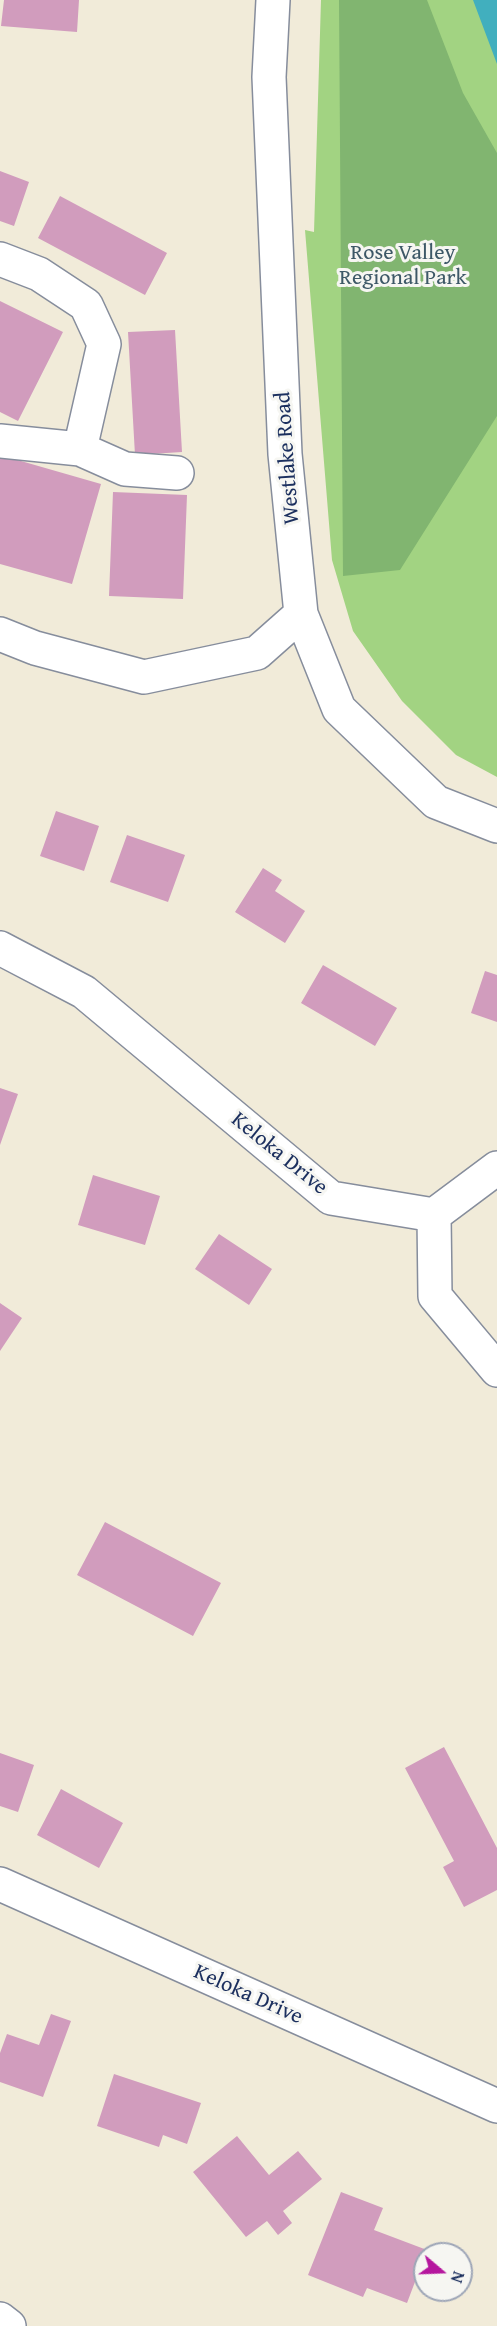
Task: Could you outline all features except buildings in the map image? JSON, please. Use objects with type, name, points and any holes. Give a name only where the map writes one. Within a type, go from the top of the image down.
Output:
[{"type":"street","name":"Westlake Road","points":[[273,0],[269,77],[285,454],[301,614],[339,710],[436,802],[497,826]]},
{"type":"street","points":[[0,259],[39,274],[86,305],[104,344],[80,448]]},
{"type":"street","points":[[0,441],[80,448],[125,469],[177,473]]},
{"type":"street","points":[[0,634],[35,648],[144,677],[257,653],[301,614]]},
{"type":"street","name":"Keloka Drive","points":[[0,948],[84,992],[331,1198],[434,1215]]},
{"type":"street","points":[[497,1168],[434,1215],[435,1296],[497,1370]]},
{"type":"street","name":"Keloka Drive","points":[[0,1884],[497,2106]]},
{"type":"street","points":[[0,2319],[9,2326]]},
{"type":"green space","name":"Rose Valley Regional Park","points":[[321,0],[497,0],[497,777],[456,755],[402,701],[353,631],[332,560],[305,230],[314,232]]},
{"type":"green space","name":"Rose Valley Regional Park","points":[[339,0],[427,0],[463,93],[497,153],[497,416],[400,570],[343,576]]},
{"type":"water","points":[[473,0],[497,0],[497,64]]}]
